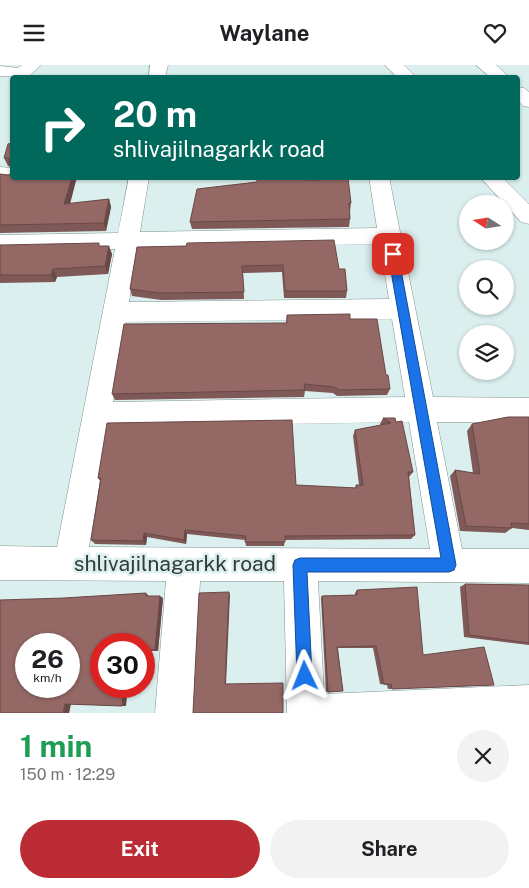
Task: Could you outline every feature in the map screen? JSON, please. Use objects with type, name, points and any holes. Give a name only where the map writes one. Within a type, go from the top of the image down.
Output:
[{"type":"street","points":[[0,71],[22,74],[32,65]]},
{"type":"street","points":[[378,65],[389,75]]},
{"type":"street","points":[[394,65],[405,75]]},
{"type":"street","points":[[485,65],[498,75]]},
{"type":"street","points":[[70,563],[138,180]]},
{"type":"street","points":[[381,180],[449,565]]},
{"type":"street","points":[[493,180],[529,217]]},
{"type":"street","points":[[512,180],[529,197]]},
{"type":"street","points":[[0,243],[390,236]]},
{"type":"street","points":[[115,312],[403,309]]},
{"type":"street","points":[[96,415],[421,409],[529,410]]},
{"type":"street","name":"shlivajilnagarkk road","points":[[0,563],[529,565]]},
{"type":"street","points":[[174,713],[184,564]]},
{"type":"street","points":[[300,565],[306,713]]},
{"type":"street","points":[[322,713],[433,711],[529,704]]},
{"type":"building","points":[[8,144],[10,144],[10,167],[9,158],[4,158]]},
{"type":"building","points":[[0,174],[10,174],[10,180],[71,180],[64,204],[109,199],[104,223],[0,225]]},
{"type":"building","points":[[257,180],[348,180],[351,203],[349,203],[350,219],[190,222],[197,189],[257,182]]},
{"type":"building","points":[[334,240],[339,269],[345,269],[347,291],[285,291],[283,265],[242,266],[244,292],[159,293],[130,289],[137,247],[186,246],[187,243]]},
{"type":"building","points":[[99,243],[99,246],[109,246],[105,266],[53,269],[51,275],[0,275],[0,245]]},
{"type":"building","points":[[350,314],[350,319],[377,319],[390,389],[339,390],[334,387],[304,384],[305,390],[112,394],[124,324],[287,323],[287,315]]},
{"type":"building","points":[[508,417],[529,417],[529,524],[511,523],[512,528],[466,526],[455,470],[480,474],[472,424]]},
{"type":"building","points":[[383,418],[395,418],[396,422],[402,421],[413,472],[408,472],[415,535],[285,536],[285,542],[245,542],[246,536],[185,530],[184,540],[144,533],[143,541],[91,540],[101,478],[98,478],[107,423],[292,420],[296,485],[357,488],[356,485],[363,485],[355,430],[391,423]]},
{"type":"building","points":[[465,584],[529,585],[529,643],[469,635]]},
{"type":"building","points":[[417,587],[423,655],[484,647],[494,685],[392,689],[391,684],[384,684],[376,646],[337,647],[343,691],[328,692],[322,596],[357,595],[357,590]]},
{"type":"building","points":[[229,592],[225,684],[283,683],[283,713],[193,713],[199,593]]},
{"type":"building","points":[[146,593],[146,596],[160,596],[155,650],[155,633],[90,633],[90,698],[123,698],[122,706],[65,704],[63,713],[0,713],[0,600]]},
{"type":"route","points":[[305,676],[300,565],[449,565],[393,254]]}]
